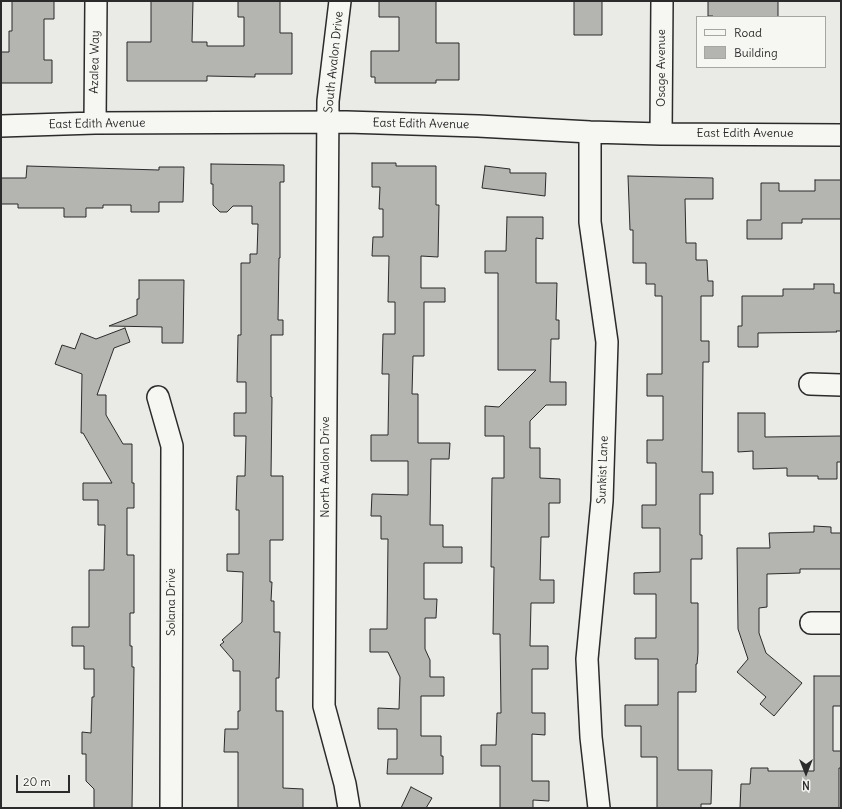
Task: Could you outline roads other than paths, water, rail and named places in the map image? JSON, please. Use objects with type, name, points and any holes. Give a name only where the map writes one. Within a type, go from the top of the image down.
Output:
[{"type":"street","name":"Azalea Way","points":[[94,123],[96,1]]},
{"type":"street","name":"South Avalon Drive","points":[[328,122],[328,101],[340,1]]},
{"type":"street","name":"Osage Avenue","points":[[661,134],[662,1]]},
{"type":"street","name":"East Edith Avenue","points":[[1,126],[94,123],[328,122],[478,126],[661,134],[841,135]]},
{"type":"street","name":"North Avalon Drive","points":[[328,122],[324,706],[345,784],[349,808]]},
{"type":"street","name":"Sunkist Lane","points":[[590,132],[590,222],[607,342],[602,500],[587,659],[591,737],[599,808]]},
{"type":"street","points":[[810,384],[841,385]]},
{"type":"street","name":"Solana Drive","points":[[158,397],[172,446],[171,808]]},
{"type":"street","points":[[811,623],[841,623]]}]
